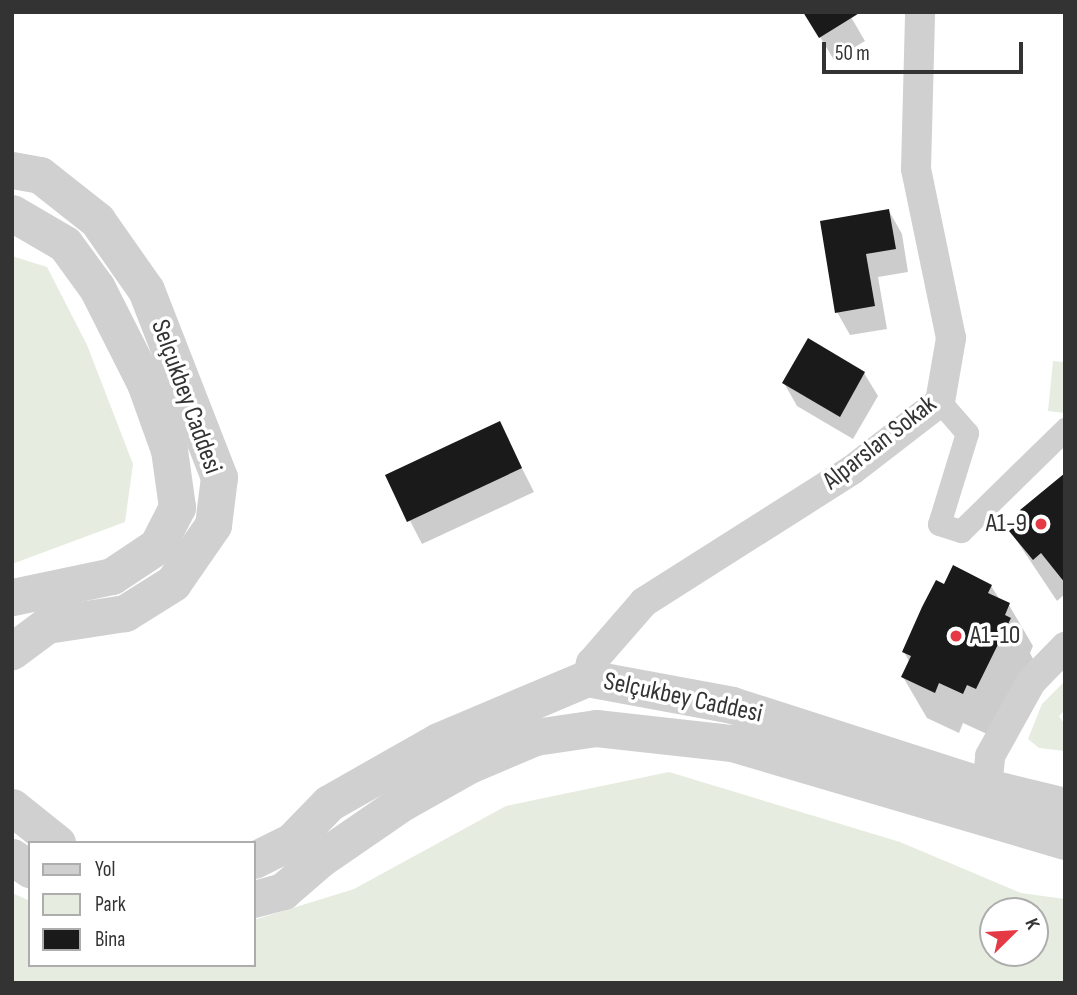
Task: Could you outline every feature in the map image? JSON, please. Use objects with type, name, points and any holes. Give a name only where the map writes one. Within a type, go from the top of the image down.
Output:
[{"type":"street","name":"Alparslan Sokak","points":[[587,678],[591,663],[644,602],[852,470],[940,402],[951,338],[916,169],[920,12]]},
{"type":"street","name":"Selçukbey Caddesi","points":[[12,170],[40,175],[97,219],[146,290],[219,477],[213,525],[173,583],[125,613],[47,625],[12,651]]},
{"type":"street","name":"Selçukbey Caddesi","points":[[12,213],[65,244],[97,288],[145,383],[169,450],[177,507],[157,546],[112,576],[12,597]]},
{"type":"street","points":[[940,402],[967,433],[939,524],[961,531],[1065,429]]},
{"type":"street","points":[[986,787],[990,757],[1031,682],[1065,646]]},
{"type":"street","name":"Selçukbey Caddesi","points":[[256,859],[292,841],[329,803],[438,741],[587,678],[732,705],[986,787],[1065,806]]},
{"type":"street","name":"Selçukbey Caddesi","points":[[256,898],[283,891],[320,859],[403,802],[469,765],[535,737],[596,728],[732,743],[1065,841]]},
{"type":"street","points":[[12,807],[54,841]]},
{"type":"street","points":[[12,857],[28,868]]},
{"type":"green space","points":[[12,256],[47,267],[87,345],[133,464],[125,522],[12,564]]},
{"type":"green space","points":[[1053,361],[1065,362],[1065,413],[1048,411]]},
{"type":"green space","points":[[1065,681],[1065,710],[1059,716],[1065,725],[1065,751],[1039,748],[1028,739],[1042,704]]},
{"type":"green space","points":[[669,772],[900,842],[1021,893],[1065,899],[1065,983],[12,983],[12,893],[28,900],[28,967],[256,967],[256,919],[354,889],[506,806]]},
{"type":"building","points":[[803,12],[861,12],[819,38]]},
{"type":"building","points":[[889,209],[896,249],[866,254],[875,306],[835,313],[820,221]]},
{"type":"building","points":[[808,338],[865,372],[840,417],[782,383]]},
{"type":"building","points":[[500,421],[522,468],[407,522],[385,475]]},
{"type":"building","name":"A1-9","points":[[1065,473],[1065,583],[1041,553],[1033,560],[1009,531],[1026,517],[1020,510]]},
{"type":"building","name":"A1-10","points":[[953,565],[992,585],[988,593],[1010,603],[1005,615],[1011,618],[976,689],[967,685],[963,694],[939,683],[935,693],[901,677],[911,656],[902,652],[922,607],[936,580],[944,584]]},
{"type":"place","name":"A1-9","points":[[1041,524]]},
{"type":"place","name":"A1-10","points":[[956,636]]}]
